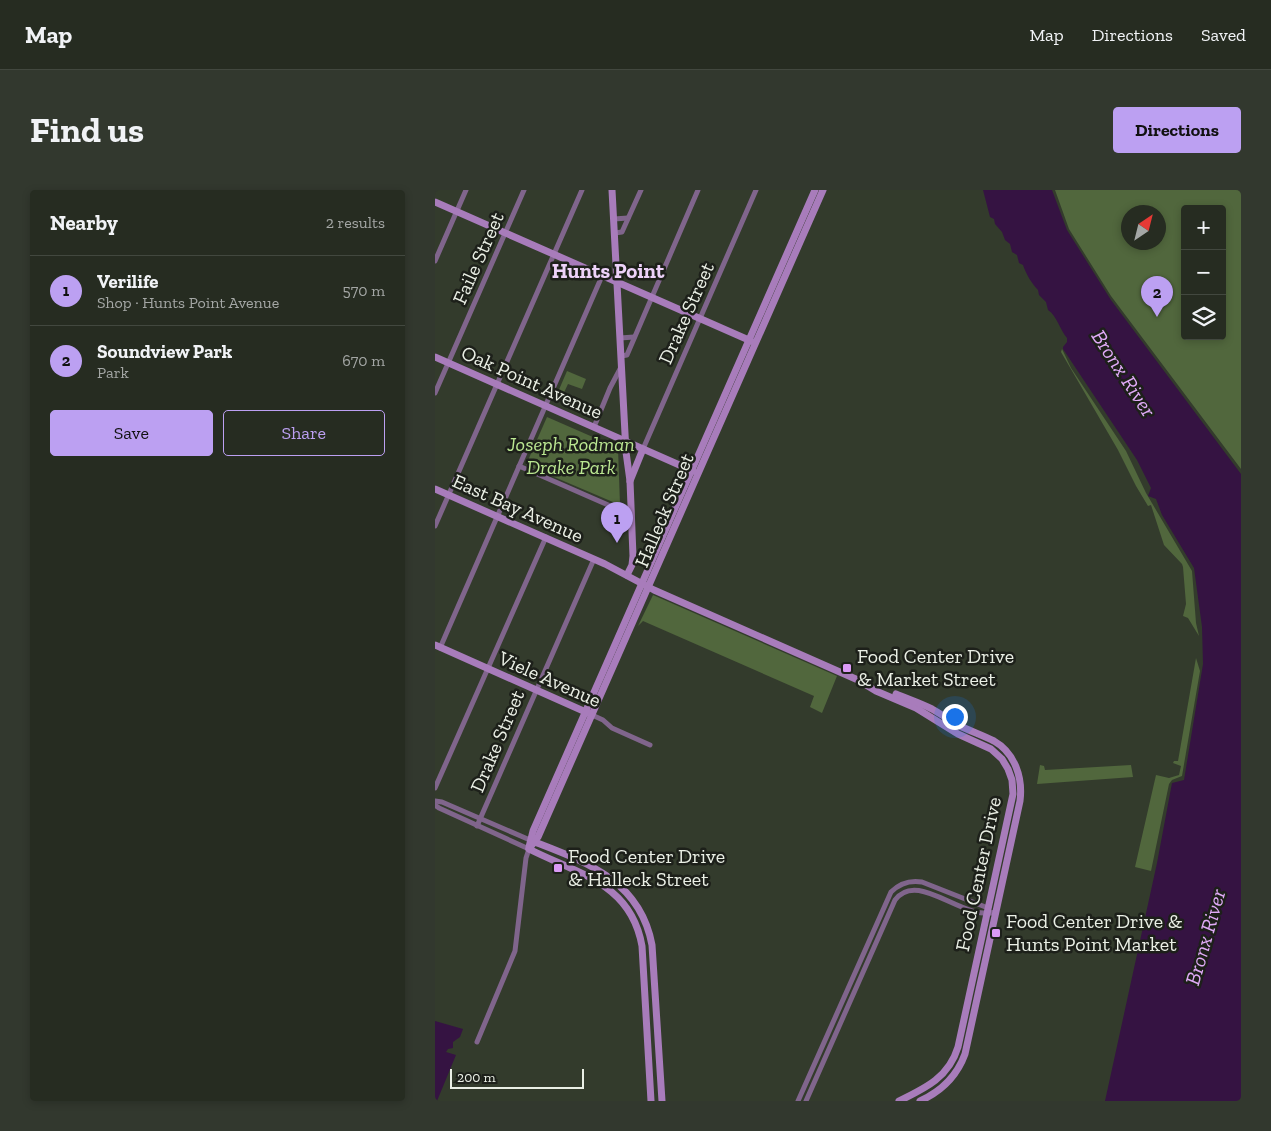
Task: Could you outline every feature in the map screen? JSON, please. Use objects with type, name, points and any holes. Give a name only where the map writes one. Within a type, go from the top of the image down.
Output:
[{"type":"main road","points":[[612,190],[633,556],[632,565],[627,575]]},
{"type":"main road","name":"Halleck Street","points":[[529,849],[533,831],[645,585],[748,340],[815,190]]},
{"type":"main road","name":"Halleck Street","points":[[694,471],[756,343],[823,190]]},
{"type":"main road","points":[[435,202],[756,343]]},
{"type":"main road","name":"Oak Point Avenue","points":[[435,358],[694,471]]},
{"type":"main road","points":[[629,481],[643,449]]},
{"type":"main road","name":"East Bay Avenue","points":[[435,489],[594,559],[645,585]]},
{"type":"main road","name":"Food Center Drive","points":[[645,585],[858,680],[931,709],[960,726],[993,741],[1009,754],[1018,771],[1021,790],[967,1048],[956,1073],[946,1085],[933,1095],[920,1101]]},
{"type":"main road","name":"Viele Avenue","points":[[437,646],[588,713]]},
{"type":"main road","name":"Food Center Drive","points":[[858,680],[876,691],[907,704],[953,732],[991,749],[999,756],[1008,769],[1013,784],[1013,794],[960,1039],[953,1060],[944,1073],[934,1082],[899,1101]]},
{"type":"main road","points":[[1004,873],[1007,822]]},
{"type":"main road","points":[[532,841],[605,873],[619,884],[641,912],[650,936],[661,1101]]},
{"type":"main road","points":[[529,849],[599,882],[618,897],[632,916],[642,946],[651,1101]]},
{"type":"main road","points":[[648,1059],[655,994]]},
{"type":"street","points":[[435,261],[466,190]]},
{"type":"street","name":"Faile Street","points":[[435,393],[524,190]]},
{"type":"street","points":[[435,526],[582,190]]},
{"type":"street","points":[[615,233],[622,232],[641,190]]},
{"type":"street","points":[[621,356],[627,355],[698,190]]},
{"type":"street","name":"Drake Street","points":[[643,449],[756,190]]},
{"type":"street","points":[[614,219],[628,218]]},
{"type":"street","points":[[437,646],[497,516],[603,276]]},
{"type":"street","points":[[620,338],[634,337]]},
{"type":"street","points":[[594,427],[621,367]]},
{"type":"street","points":[[610,388],[623,388]]},
{"type":"street","points":[[519,466],[631,516]]},
{"type":"street","points":[[435,788],[546,538]]},
{"type":"street","name":"Drake Street","points":[[477,826],[594,559]]},
{"type":"street","name":"Viele Avenue","points":[[588,713],[603,720],[612,728],[650,745]]},
{"type":"street","points":[[435,801],[442,802],[532,841]]},
{"type":"street","points":[[435,805],[529,849],[526,858],[515,950],[477,1042]]},
{"type":"street","points":[[798,1101],[891,892],[901,885],[917,882],[929,884],[987,911]]},
{"type":"street","points":[[806,1101],[899,894],[913,889],[937,896],[967,910],[996,912]]},
{"type":"green space","points":[[1055,190],[1241,190],[1241,469],[1111,296],[1069,229]]},
{"type":"green space","points":[[1062,349],[1071,368],[1126,451],[1146,493],[1192,571],[1196,623],[1199,636],[1188,618],[1183,616],[1186,604],[1182,564],[1164,545],[1151,505],[1148,506],[1136,486],[1118,450],[1061,352]]},
{"type":"green space","points":[[567,371],[586,379],[582,389],[568,384],[560,401],[555,399]]},
{"type":"green space","name":"Joseph Rodman Drake Park","points":[[547,417],[618,448],[620,505],[526,465]]},
{"type":"green space","points":[[653,595],[837,676],[822,713],[810,707],[814,696],[643,621],[638,626]]},
{"type":"green space","points":[[1196,658],[1200,671],[1182,776],[1172,780],[1169,784],[1151,871],[1135,867],[1156,775],[1169,778],[1179,775],[1181,766],[1173,763],[1178,761]]},
{"type":"green space","points":[[1040,765],[1044,766],[1045,770],[1131,765],[1133,777],[1037,784]]},
{"type":"water","name":"Bronx River","points":[[983,190],[1052,190],[1067,230],[1111,300],[1241,474],[1241,1101],[1105,1101],[1157,863],[1172,783],[1184,780],[1203,664],[1202,627],[1194,568],[1162,515],[1156,499],[1148,496],[1151,488],[1137,460],[1063,349],[1067,338],[1054,316],[1048,310],[1046,302],[1029,279],[1023,265],[1019,263],[1017,255],[1012,252],[1010,244],[1005,240],[994,219],[990,217]]},
{"type":"water","points":[[435,1021],[463,1029],[460,1037],[453,1042],[453,1048],[448,1049],[446,1052],[456,1055],[437,1101],[435,1101]]},
{"type":"place","name":"Soundview Park","points":[[1157,317]]},
{"type":"place","name":"Verilife","points":[[617,543]]},
{"type":"place","name":"Food Center Drive & Market Street","points":[[847,668]]},
{"type":"place","name":"Food Center Drive & Halleck Street","points":[[558,868]]},
{"type":"place","name":"Food Center Drive & Hunts Point Market","points":[[996,933]]},
{"type":"district","name":"Hunts Point","points":[[608,270]]}]
